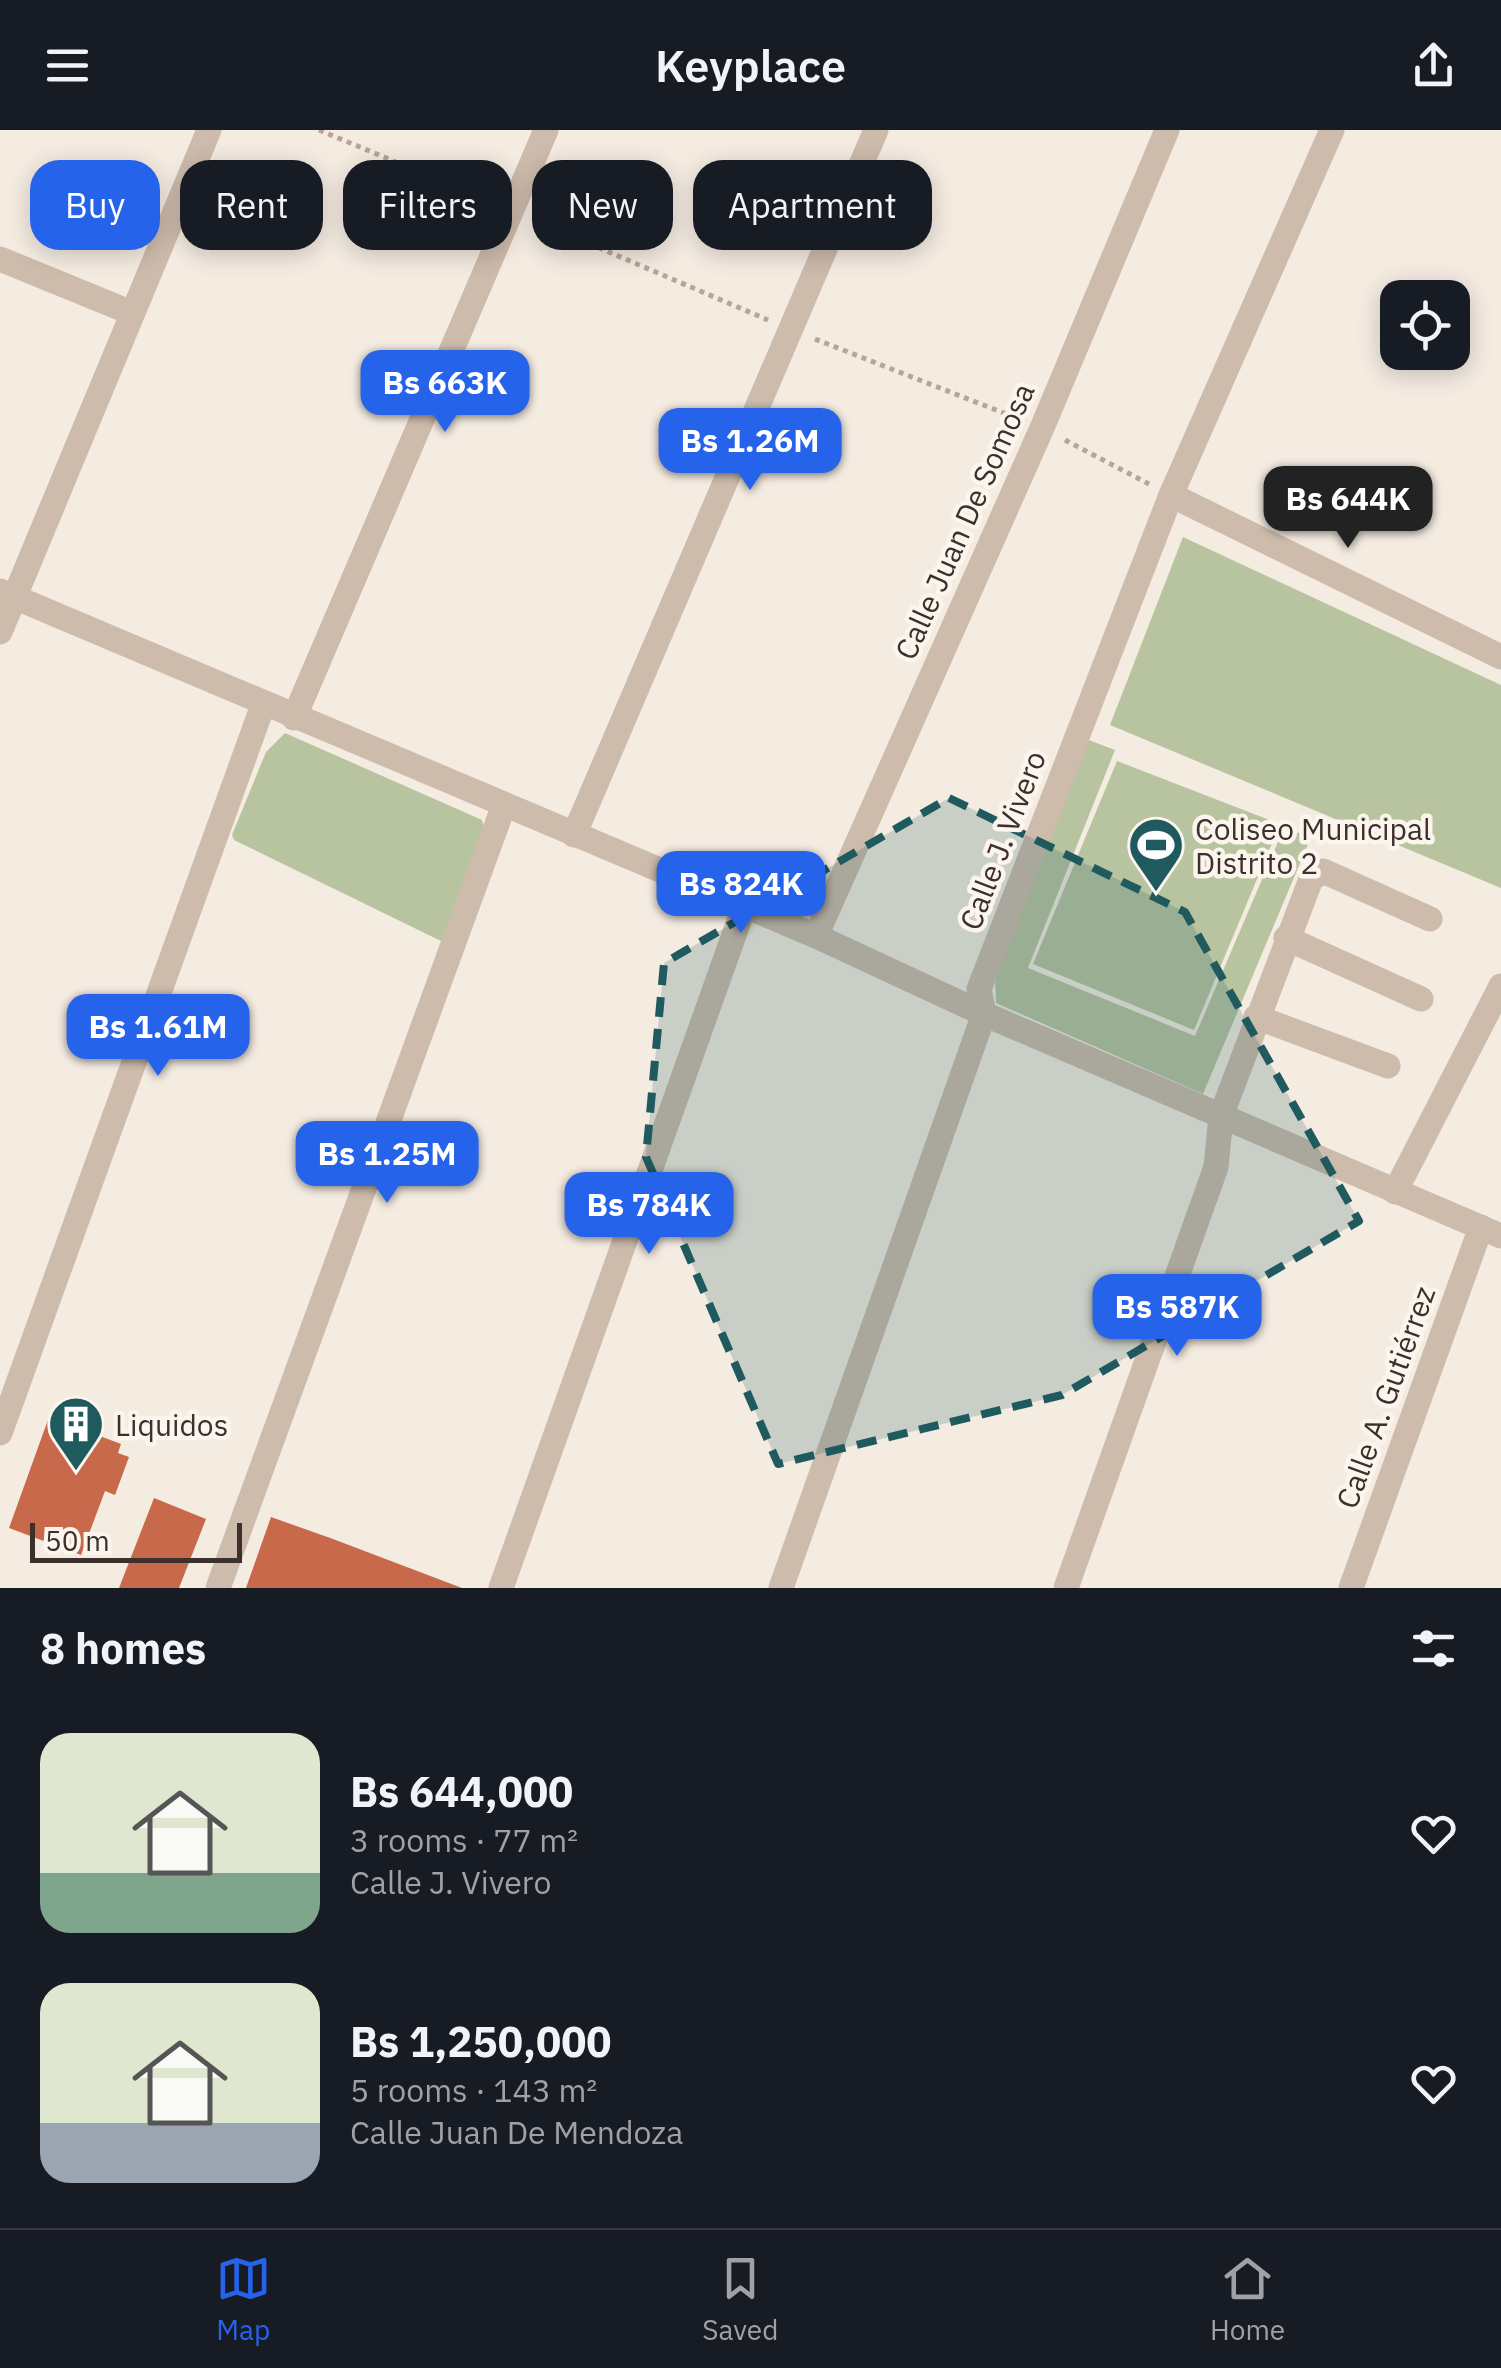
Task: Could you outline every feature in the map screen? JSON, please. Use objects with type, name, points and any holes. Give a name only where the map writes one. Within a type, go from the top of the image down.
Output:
[{"type":"street","points":[[0,632],[7,594],[209,130]]},
{"type":"street","points":[[512,211],[546,130]]},
{"type":"street","points":[[574,835],[876,130]]},
{"type":"street","name":"Calle Juan De Somosa","points":[[816,936],[1042,428],[1167,130]]},
{"type":"street","name":"Calle J. Vivero","points":[[781,1588],[984,1014],[979,989],[1171,495],[1332,130]]},
{"type":"street","points":[[294,718],[495,250]]},
{"type":"street","points":[[0,259],[132,313]]},
{"type":"street","points":[[1171,495],[1501,657]]},
{"type":"street","points":[[7,594],[816,936],[984,1014],[1491,1232]]},
{"type":"street","points":[[0,1433],[264,705]]},
{"type":"street","points":[[218,1588],[504,805]]},
{"type":"street","points":[[1066,1588],[1216,1167],[1221,1116],[1311,879],[1322,871],[1430,919]]},
{"type":"street","points":[[502,1588],[744,907]]},
{"type":"street","points":[[1286,938],[1421,998]]},
{"type":"street","points":[[1394,1192],[1501,986]]},
{"type":"street","points":[[1256,1017],[1388,1066]]},
{"type":"street","name":"Calle A. Gutiérrez","points":[[1351,1588],[1491,1232]]},
{"type":"path","points":[[319,130],[390,160]]},
{"type":"path","points":[[512,211],[790,329],[1042,428],[1171,495]]},
{"type":"highlighted area","points":[[949,798],[1185,912],[1359,1221],[1062,1395],[778,1464],[646,1157],[664,963]]},
{"type":"green space","points":[[1183,537],[1501,685],[1501,888],[1110,725]]},
{"type":"green space","points":[[285,733],[482,820],[484,830],[443,942],[234,840],[232,835],[266,752]]},
{"type":"green space","points":[[1086,739],[1115,750],[1028,968],[1195,1036],[1284,828],[1311,837],[1203,1094],[996,1003],[995,976]]},
{"type":"green space","name":"Coliseo Municipal Distrito 2","points":[[1117,761],[1280,824],[1194,1030],[1033,964]]},
{"type":"building","name":"Liquidos","points":[[49,1417],[121,1444],[118,1453],[129,1457],[115,1495],[105,1491],[81,1555],[9,1528]]},
{"type":"building","points":[[154,1498],[206,1519],[179,1588],[119,1588]]},
{"type":"building","points":[[271,1517],[333,1539],[462,1588],[246,1588]]},
{"type":"place","name":"Coliseo Municipal Distrito 2","points":[[1156,894]]},
{"type":"place","name":"Liquidos","points":[[76,1473]]}]
